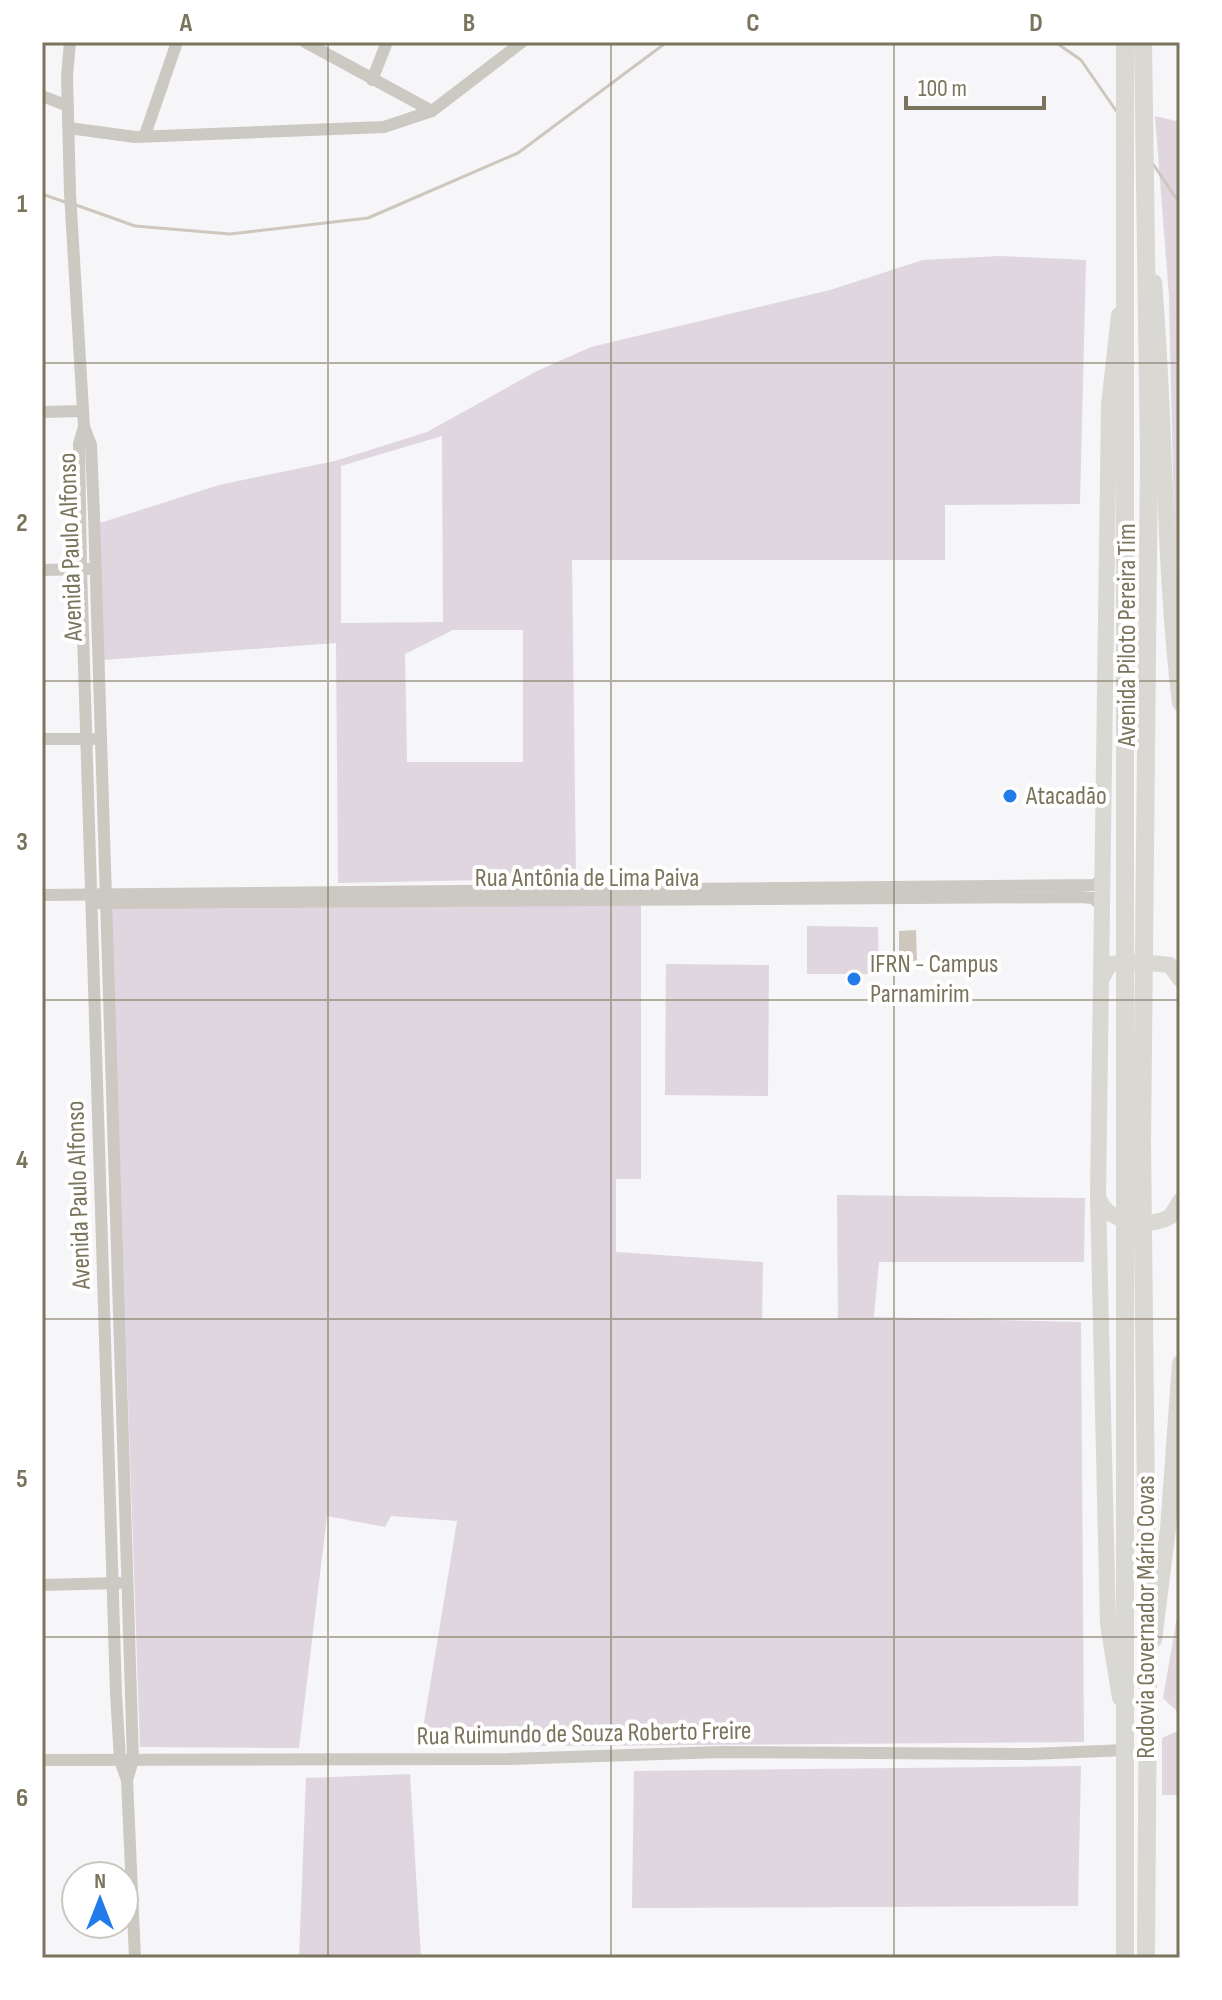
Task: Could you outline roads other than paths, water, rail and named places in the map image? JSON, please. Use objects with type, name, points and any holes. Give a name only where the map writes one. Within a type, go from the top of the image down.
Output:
[{"type":"highway","name":"Avenida Piloto Pereira Tim","points":[[1125,42],[1134,137],[1145,203],[1149,506],[1134,1275]]},
{"type":"highway","name":"Avenida Piloto Pereira Tim","points":[[1134,1275],[1125,274],[1143,42]]},
{"type":"highway","name":"Rodovia Governador Mário Covas","points":[[1134,1275],[1146,1557],[1146,1958]]},
{"type":"highway","name":"Rodovia Governador Mário Covas","points":[[1125,1958],[1124,1590],[1134,1275]]},
{"type":"main road","points":[[1145,203],[1162,366],[1168,592],[1180,703]]},
{"type":"main road","points":[[1123,1708],[1108,1624],[1098,1196],[1109,405],[1125,274]]},
{"type":"main road","points":[[1102,979],[1108,966],[1119,962],[1170,965],[1180,979]]},
{"type":"main road","points":[[1098,1196],[1104,1210],[1116,1220],[1153,1221],[1171,1216],[1180,1201]]},
{"type":"main road","points":[[1148,1681],[1174,1530],[1180,1363]]},
{"type":"street","name":"Avenida Paulo Alfonso","points":[[70,42],[70,204],[84,427],[79,444],[88,569],[94,739],[95,813],[90,898],[99,1173],[113,1583],[127,1760]]},
{"type":"street","points":[[145,135],[177,42]]},
{"type":"street","points":[[305,42],[432,111]]},
{"type":"street","points":[[372,80],[387,42]]},
{"type":"street","points":[[69,128],[145,135],[358,130],[404,122],[432,111],[522,42]]},
{"type":"street","points":[[42,96],[68,106]]},
{"type":"street","points":[[42,412],[83,411]]},
{"type":"street","points":[[42,570],[88,569]]},
{"type":"street","points":[[42,739],[94,739]]},
{"type":"street","name":"Avenida Paulo Alfonso","points":[[95,813],[104,898],[127,1583],[127,1780],[135,1958]]},
{"type":"street","name":"Rua Antônia de Lima Paiva","points":[[104,898],[986,883],[1094,885],[1103,879]]},
{"type":"street","points":[[986,883],[986,898]]},
{"type":"street","points":[[857,885],[857,899]]},
{"type":"street","name":"Rua Antônia de Lima Paiva","points":[[42,895],[90,898],[1089,898],[1104,908]]},
{"type":"street","points":[[99,1173],[113,1172]]},
{"type":"street","points":[[111,1524],[125,1524]]},
{"type":"street","points":[[42,1585],[127,1583]]},
{"type":"street","name":"Rua Ruimundo de Souza Roberto Freire","points":[[42,1760],[509,1759],[721,1752],[1031,1754],[1126,1750]]},
{"type":"waterway","points":[[76,205],[135,226],[230,234],[368,218],[518,153],[667,42]]},
{"type":"waterway","points":[[1055,42],[1081,60],[1117,112]]},
{"type":"waterway","points":[[1153,164],[1180,204]]},
{"type":"waterway","points":[[42,194],[65,202]]},
{"type":"place","name":"Atacadão","points":[[1010,796]]},
{"type":"place","name":"IFRN - Campus Parnamirim","points":[[854,979]]}]
